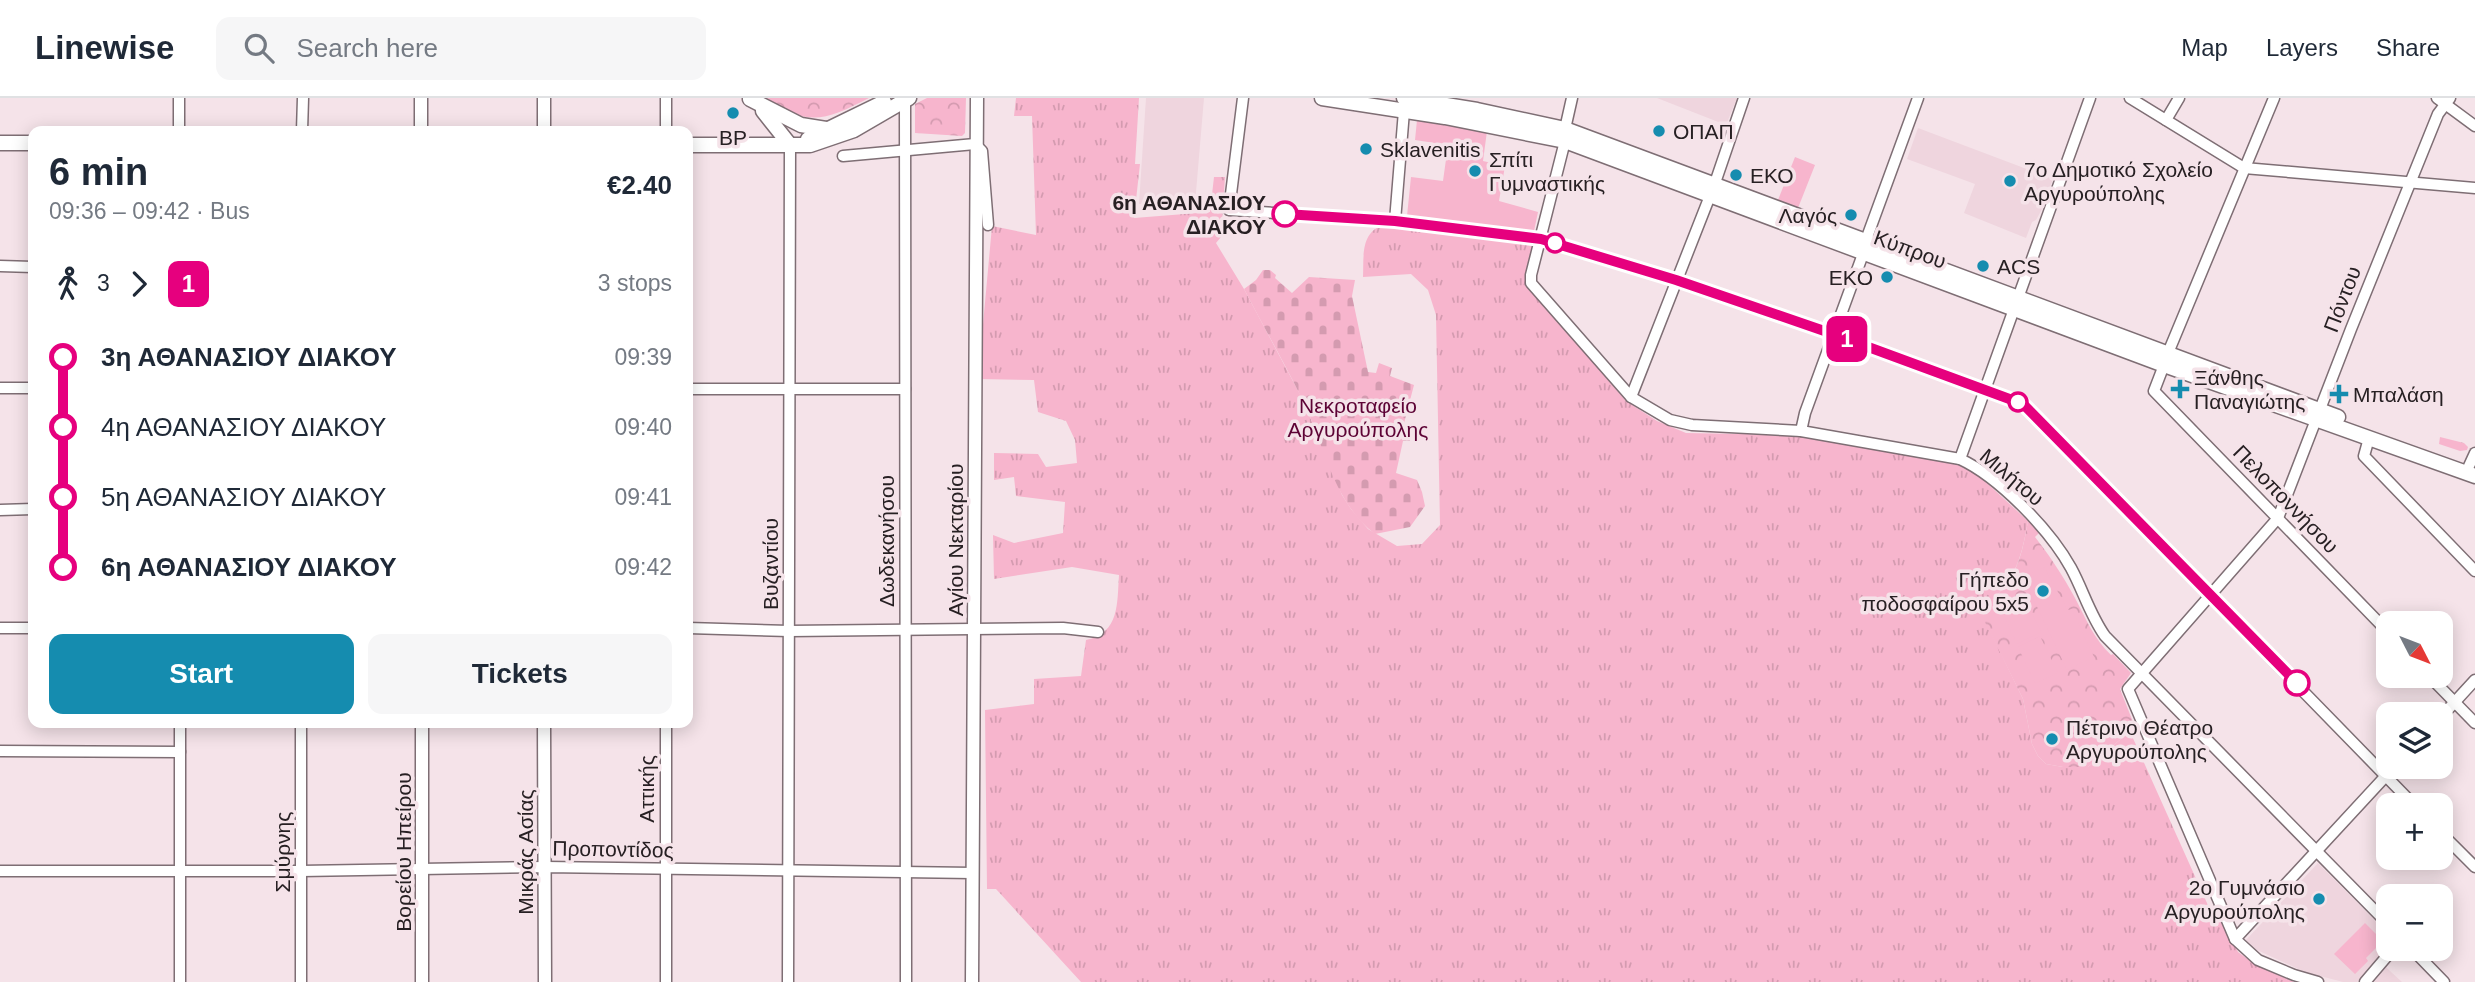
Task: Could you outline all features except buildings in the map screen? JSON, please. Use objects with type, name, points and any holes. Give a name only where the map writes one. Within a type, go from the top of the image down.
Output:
[{"type":"main road","points":[[750,98],[801,125],[828,129]]},
{"type":"main road","points":[[750,98],[777,126],[790,145]]},
{"type":"main road","name":"Κύπρου","points":[[1322,98],[1447,107],[1565,135],[2318,415],[2474,466]]},
{"type":"main road","points":[[790,145],[902,99]]},
{"type":"main road","points":[[693,145],[819,143],[854,130],[902,99]]},
{"type":"main road","points":[[0,143],[28,143]]},
{"type":"main road","name":"Κύπρου","points":[[2318,415],[2369,438],[2474,466]]},
{"type":"street","points":[[180,98],[180,126]]},
{"type":"street","points":[[302,126],[303,98]]},
{"type":"street","points":[[421,98],[421,126]]},
{"type":"street","points":[[544,98],[544,126]]},
{"type":"street","points":[[666,98],[666,126]]},
{"type":"street","name":"Αγίου Νεκταρίου","points":[[972,982],[977,98]]},
{"type":"street","points":[[1244,98],[1229,210],[1395,221],[1541,239],[1676,280],[1833,334],[2028,408],[2376,767]]},
{"type":"street","points":[[1541,239],[1572,98]]},
{"type":"street","points":[[1631,397],[1712,189],[1744,98]]},
{"type":"street","points":[[1801,430],[1917,98]]},
{"type":"street","points":[[1960,459],[2090,98]]},
{"type":"street","points":[[2130,98],[2244,168],[2475,188]]},
{"type":"street","points":[[2166,120],[2179,98]]},
{"type":"street","points":[[2166,359],[2274,98]]},
{"type":"street","name":"Δωδεκανήσου","points":[[902,99],[905,152],[906,982]]},
{"type":"street","points":[[2444,100],[2475,126]]},
{"type":"street","name":"Πόντου","points":[[2278,518],[2444,100]]},
{"type":"street","points":[[1395,221],[1404,104]]},
{"type":"street","points":[[843,156],[975,144],[982,152],[988,225]]},
{"type":"street","name":"Βυζαντίου","points":[[788,982],[790,145]]},
{"type":"street","name":"Μιλήτου","points":[[1541,239],[1531,283],[1631,397],[1662,416],[1682,424],[1801,430],[1960,459],[1986,475],[2035,522],[2071,569],[2098,626],[2376,912]]},
{"type":"street","points":[[0,266],[28,267]]},
{"type":"street","name":"Πελοποννήσου","points":[[2166,359],[2154,391],[2376,620]]},
{"type":"street","points":[[0,388],[28,388]]},
{"type":"street","points":[[693,389],[905,389]]},
{"type":"street","points":[[2369,438],[2364,456],[2475,571]]},
{"type":"street","points":[[0,510],[28,509]]},
{"type":"street","points":[[2278,518],[2127,689],[2235,939],[2259,960],[2318,982]]},
{"type":"street","points":[[0,628],[28,628]]},
{"type":"street","points":[[693,628],[789,631],[1063,628],[1098,632]]},
{"type":"street","points":[[2455,702],[2475,680]]},
{"type":"street","points":[[2442,688],[2475,723]]},
{"type":"street","points":[[180,728],[180,982]]},
{"type":"street","name":"Σμύρνης","points":[[301,728],[301,982]]},
{"type":"street","name":"Βορείου Ηπείρου","points":[[422,728],[422,982]]},
{"type":"street","name":"Μικράς Ασίας","points":[[544,728],[545,982]]},
{"type":"street","name":"Αττικής","points":[[666,728],[666,982]]},
{"type":"street","points":[[0,751],[180,752]]},
{"type":"street","points":[[2235,939],[2384,779]]},
{"type":"street","points":[[2388,779],[2402,793]]},
{"type":"street","points":[[2453,845],[2475,867]]},
{"type":"street","name":"Προποντίδος","points":[[0,871],[180,872],[545,867],[972,873]]},
{"type":"street","points":[[2365,982],[2383,961]]},
{"type":"street","points":[[2424,961],[2444,982]]},
{"type":"shaded area","points":[[1146,98],[1204,98],[1195,204],[1139,204]]},
{"type":"shaded area","points":[[1657,98],[1737,98],[1726,125]]},
{"type":"shaded area","name":"7ο Δημοτικό Σχολείο Αργυρούπολης","points":[[1918,128],[2053,179],[2041,211],[2032,222],[2026,238],[1964,213],[1975,184],[1907,159]]},
{"type":"shaded area","name":"2ο Γυμνάσιο Αργυρούπολης","points":[[2318,863],[2376,922],[2377,961],[2357,982],[2343,982],[2305,972],[2257,950],[2246,940]]},
{"type":"shaded area","points":[[2386,967],[2390,971],[2402,982],[2374,982]]},
{"type":"green space","points":[[766,98],[869,98],[841,112],[817,118],[794,114]]},
{"type":"green space","points":[[927,98],[966,98],[965,133],[962,136],[915,133],[915,104]]},
{"type":"green space","points":[[1016,98],[1139,98],[1135,164],[1140,164],[1134,218],[1210,212],[1214,177],[1225,177],[1221,237],[1216,243],[1244,289],[1303,400],[1342,495],[1368,529],[1397,546],[1422,544],[1440,525],[1436,315],[1428,290],[1411,274],[1363,277],[1366,241],[1374,230],[1381,226],[1533,243],[1525,283],[1626,401],[1657,421],[1686,433],[1799,435],[1955,463],[1975,472],[2028,521],[2014,571],[2001,591],[1981,612],[2023,699],[2032,744],[2038,756],[2046,764],[2088,767],[2135,727],[2136,732],[2132,736],[2211,912],[2216,910],[2238,952],[2252,962],[2294,982],[1081,982],[996,889],[987,889],[985,710],[1034,704],[1034,679],[1081,676],[1086,640],[1105,631],[1111,624],[1117,606],[1119,575],[1072,567],[994,579],[993,535],[1014,543],[1063,533],[1065,502],[1016,496],[1014,477],[994,480],[994,453],[1038,454],[1046,467],[1077,463],[1075,440],[1066,421],[1038,412],[1034,380],[978,379],[992,226],[1036,235],[1032,116],[1014,116]]},
{"type":"green space","name":"Σπίτι Γυμναστικής","points":[[1417,120],[1487,131],[1483,161],[1505,166],[1499,201],[1538,212],[1534,231],[1407,216],[1411,177],[1443,181],[1448,145],[1415,140]]},
{"type":"green space","points":[[1795,157],[1815,165],[1798,208],[1778,200]]},
{"type":"green space","name":"Νεκροταφείο Αργυρούπολης","points":[[1263,270],[1270,270],[1292,293],[1309,277],[1355,280],[1352,296],[1368,372],[1376,373],[1379,363],[1392,368],[1390,376],[1414,385],[1402,431],[1411,435],[1410,441],[1403,441],[1396,473],[1417,480],[1422,492],[1425,506],[1410,527],[1375,534],[1349,506],[1339,489],[1302,399],[1244,289],[1256,280]]},
{"type":"green space","points":[[2440,437],[2464,443],[2468,447],[2467,450],[2460,451],[2439,444]]},
{"type":"green space","points":[[2028,521],[2039,533],[2035,537],[2066,582],[2095,635],[2105,649],[2131,673],[2120,689],[2135,727],[2088,767],[2046,764],[2038,756],[2032,744],[2023,699],[1980,612],[2001,591],[2014,571],[2019,561]]},
{"type":"green space","points":[[2044,567],[2068,610],[2072,609],[2094,657],[2067,670],[2023,577]]},
{"type":"green space","points":[[2023,596],[2041,632],[2017,644],[2000,607]]},
{"type":"green space","points":[[2040,636],[2058,673],[2035,683],[2018,647]]},
{"type":"green space","points":[[2365,923],[2376,934],[2376,948],[2355,974],[2334,954]]},
{"type":"bus line","name":"1","points":[[1285,214],[1395,221],[1541,239],[1676,280],[2023,404],[2297,683]]},
{"type":"place","name":"BP","points":[[733,113]]},
{"type":"place","name":"ΟΠΑΠ","points":[[1659,131]]},
{"type":"place","name":"Sklavenitis","points":[[1366,149]]},
{"type":"place","name":"Σπίτι Γυμναστικής","points":[[1475,171]]},
{"type":"place","name":"ΕΚΟ","points":[[1736,175]]},
{"type":"place","name":"7ο Δημοτικό Σχολείο Αργυρούπολης","points":[[2010,181]]},
{"type":"place","name":"6η ΑΘΑΝΑΣΙΟΥ ΔΙΑΚΟΥ","points":[[1285,214]]},
{"type":"place","name":"Λαγός","points":[[1851,215]]},
{"type":"place","name":"ACS","points":[[1983,266]]},
{"type":"place","name":"EKO","points":[[1887,277]]},
{"type":"place","name":"Ξάνθης Παναγιώτης","points":[[2180,389]]},
{"type":"place","name":"Μπαλάση","points":[[2339,394]]},
{"type":"place","name":"Γήπεδο ποδοσφαίρου 5x5","points":[[2043,591]]},
{"type":"place","name":"Πέτρινο Θέατρο Αργυρούπολης","points":[[2052,739]]},
{"type":"place","name":"2ο Γυμνάσιο Αργυρούπολης","points":[[2319,899]]}]
